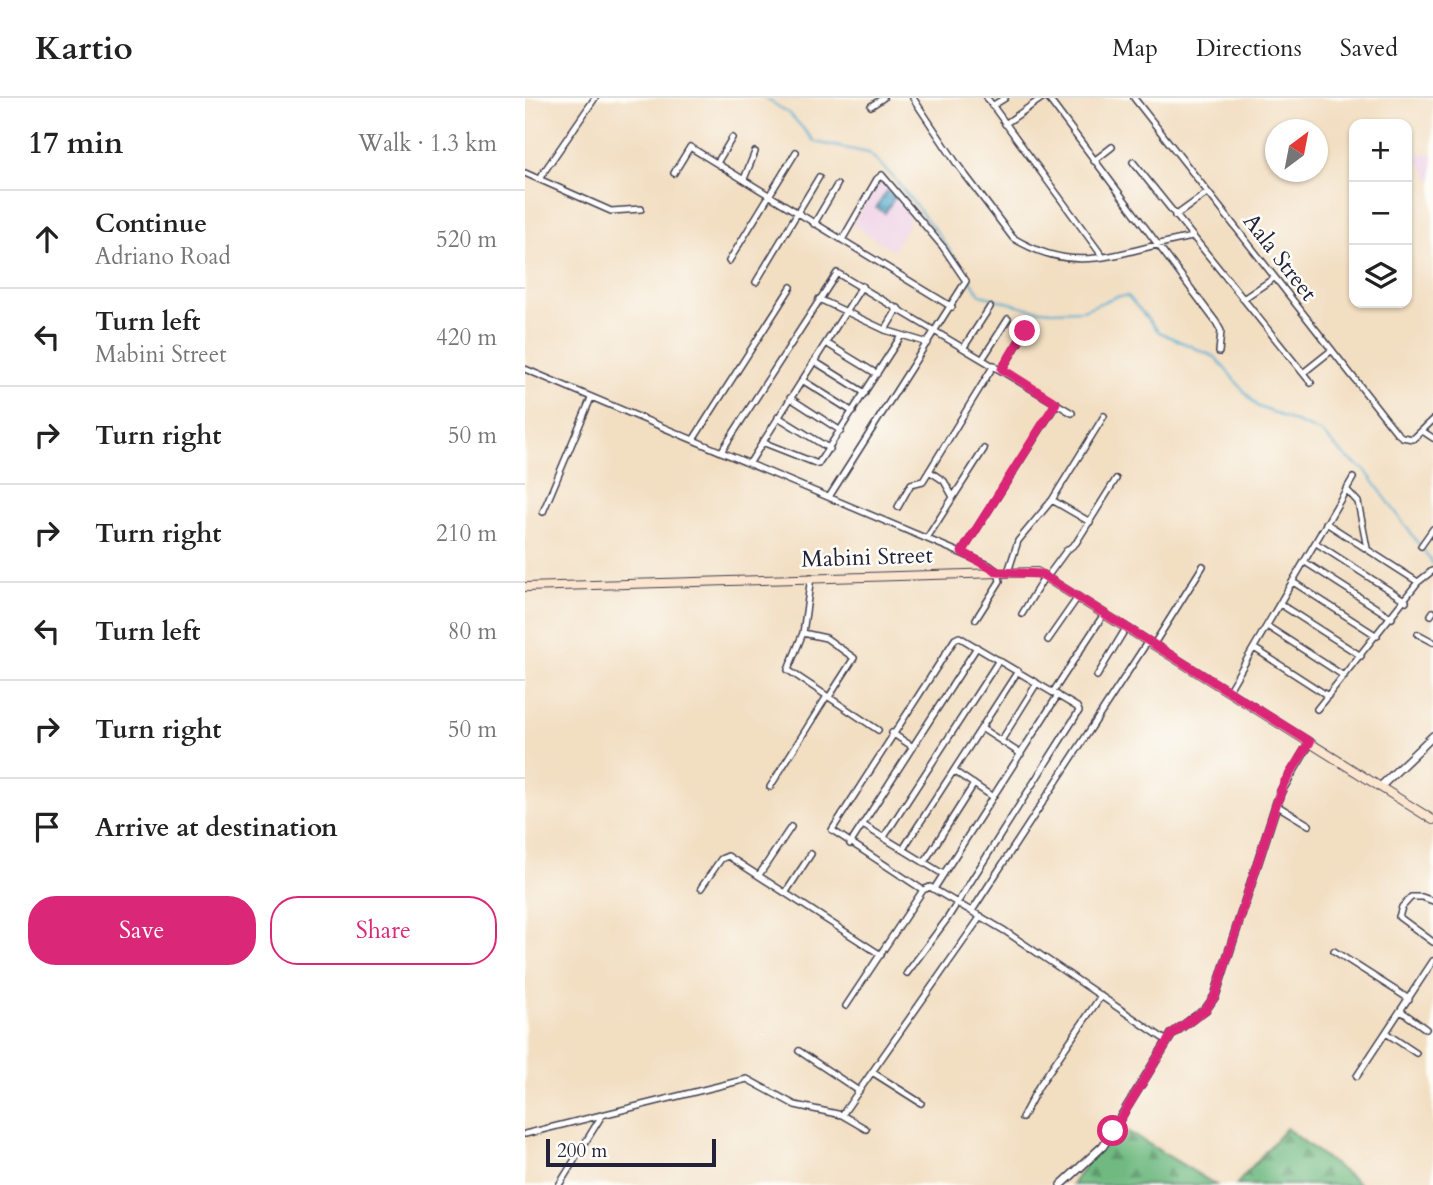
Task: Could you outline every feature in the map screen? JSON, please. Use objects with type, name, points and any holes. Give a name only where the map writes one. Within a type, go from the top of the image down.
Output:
[{"type":"main road","name":"Mabini Street","points":[[525,587],[1033,571],[1229,690],[1433,820]]},
{"type":"street","points":[[539,179],[595,98]]},
{"type":"street","points":[[871,106],[883,98]]},
{"type":"street","points":[[913,98],[957,164],[1013,238],[1037,251],[1067,261],[1088,261],[1155,243],[1193,237]]},
{"type":"street","points":[[987,98],[1103,257]]},
{"type":"street","points":[[992,106],[1005,98]]},
{"type":"street","points":[[1005,124],[1042,98]]},
{"type":"street","points":[[1048,98],[1219,325],[1219,352]]},
{"type":"street","name":"Aala Street","points":[[1134,98],[1402,438],[1413,439],[1424,432]]},
{"type":"street","points":[[717,163],[732,138]]},
{"type":"street","points":[[674,173],[690,147],[952,307]]},
{"type":"street","points":[[1094,160],[1112,147]]},
{"type":"street","points":[[744,179],[755,152]]},
{"type":"street","points":[[729,261],[796,152]]},
{"type":"street","points":[[1133,162],[1311,383]]},
{"type":"street","points":[[525,173],[611,211],[641,209]]},
{"type":"street","points":[[756,282],[819,177]]},
{"type":"street","points":[[829,497],[952,307],[966,281],[943,247],[885,177],[877,179],[842,240]]},
{"type":"street","points":[[814,223],[837,185]]},
{"type":"street","points":[[1175,216],[1207,193]]},
{"type":"street","points":[[721,452],[837,273],[1072,412]]},
{"type":"street","points":[[1243,299],[1274,278]]},
{"type":"street","points":[[749,464],[862,286]]},
{"type":"street","points":[[692,440],[791,287]]},
{"type":"street","points":[[819,299],[885,330],[927,343]]},
{"type":"street","points":[[964,347],[990,306]]},
{"type":"street","points":[[885,330],[898,308]]},
{"type":"street","points":[[983,358],[1008,319]]},
{"type":"street","points":[[1002,369],[1025,331]]},
{"type":"street","points":[[762,442],[816,464],[841,431],[901,336]]},
{"type":"street","points":[[826,343],[877,374]]},
{"type":"street","points":[[1303,373],[1332,350]]},
{"type":"street","points":[[814,361],[865,393]]},
{"type":"street","points":[[898,508],[911,484],[923,481],[994,365]]},
{"type":"street","points":[[525,369],[962,552],[1003,572]]},
{"type":"street","points":[[802,380],[853,412]]},
{"type":"street","points":[[543,512],[591,398]]},
{"type":"street","points":[[790,398],[841,431]]},
{"type":"street","points":[[962,552],[1056,403]]},
{"type":"street","points":[[778,416],[829,449]]},
{"type":"street","points":[[975,619],[999,583],[1018,541],[1052,500],[1104,416]]},
{"type":"street","points":[[1433,420],[1424,432],[1433,438]]},
{"type":"street","points":[[927,538],[985,450]]},
{"type":"street","points":[[929,471],[944,481],[953,497]]},
{"type":"street","points":[[1229,690],[1353,478]]},
{"type":"street","points":[[1022,614],[1046,577],[1090,522],[1117,479]]},
{"type":"street","points":[[1346,489],[1358,502],[1367,548]]},
{"type":"street","points":[[1052,500],[1090,522]]},
{"type":"street","points":[[1326,523],[1419,582]]},
{"type":"street","points":[[1421,546],[1433,528]]},
{"type":"street","points":[[1316,543],[1406,601]]},
{"type":"street","points":[[1305,562],[1392,618]]},
{"type":"street","points":[[972,911],[1203,566]]},
{"type":"street","points":[[1317,709],[1419,582],[1432,571]]},
{"type":"street","points":[[811,578],[803,633],[788,670],[878,730]]},
{"type":"street","points":[[1293,582],[1377,636]]},
{"type":"street","points":[[1048,640],[1078,597]]},
{"type":"street","points":[[1280,604],[1361,656]]},
{"type":"street","points":[[934,889],[1021,754],[1104,614]]},
{"type":"street","points":[[1267,626],[1344,676]]},
{"type":"street","points":[[1097,676],[1127,627]]},
{"type":"street","points":[[770,787],[854,658],[826,638],[803,633]]},
{"type":"street","points":[[1418,634],[1433,642]]},
{"type":"street","points":[[907,973],[957,903],[1079,713],[1079,708],[961,637],[955,638],[832,830],[923,890]]},
{"type":"street","points":[[851,844],[977,647]]},
{"type":"street","points":[[1254,649],[1328,696]]},
{"type":"street","points":[[884,837],[999,660]]},
{"type":"street","points":[[903,849],[1018,671]]},
{"type":"street","points":[[1001,741],[1037,683]]},
{"type":"street","points":[[981,729],[1021,754]]},
{"type":"street","points":[[892,733],[913,747]]},
{"type":"street","points":[[1380,787],[1431,741]]},
{"type":"street","points":[[1061,1185],[1103,1146],[1177,1028],[1206,1009],[1215,996],[1284,783],[1310,742]]},
{"type":"street","points":[[954,771],[993,797]]},
{"type":"street","points":[[925,861],[974,784]]},
{"type":"street","points":[[1276,805],[1309,825]]},
{"type":"street","points":[[863,825],[943,874]]},
{"type":"street","points":[[759,875],[791,827]]},
{"type":"street","points":[[786,892],[811,854]]},
{"type":"street","points":[[701,888],[726,856],[881,955]]},
{"type":"street","points":[[846,1006],[927,887],[981,916],[1167,1041]]},
{"type":"street","points":[[1433,901],[1411,897],[1399,917],[1433,942]]},
{"type":"street","points":[[842,1115],[981,916]]},
{"type":"street","points":[[1334,951],[1409,999]]},
{"type":"street","points":[[1357,1076],[1433,961]]},
{"type":"street","points":[[1022,1118],[1039,1086],[1101,996]]},
{"type":"street","points":[[1401,1011],[1426,1029]]},
{"type":"street","points":[[1386,1033],[1416,1053]]},
{"type":"street","points":[[799,1051],[859,1091]]},
{"type":"street","points":[[872,1072],[921,1103]]},
{"type":"street","points":[[525,1134],[747,1079],[795,1105],[842,1115],[866,1129]]},
{"type":"street","points":[[559,1185],[601,1116]]},
{"type":"shaded area","points":[[1433,153],[1433,182],[1414,154]]},
{"type":"shaded area","points":[[882,178],[900,197],[909,217],[907,227],[893,250],[852,224]]},
{"type":"green space","points":[[1114,1123],[1216,1185],[1072,1185]]},
{"type":"green space","points":[[1286,1128],[1361,1185],[1236,1185]]},
{"type":"water","points":[[887,191],[895,197],[885,213],[876,208]]},
{"type":"waterway","points":[[765,98],[790,114],[815,142],[869,153],[893,177],[936,231],[981,295],[1032,309],[1052,311],[1083,310],[1118,296],[1128,296],[1159,332],[1215,357],[1257,406],[1322,433],[1346,457],[1366,471],[1433,564]]},
{"type":"route","points":[[1025,331],[1002,369],[1056,403],[962,552],[998,572],[1033,571],[1041,574],[1310,742],[1284,783],[1215,996],[1206,1009],[1172,1034],[1113,1131]]}]
